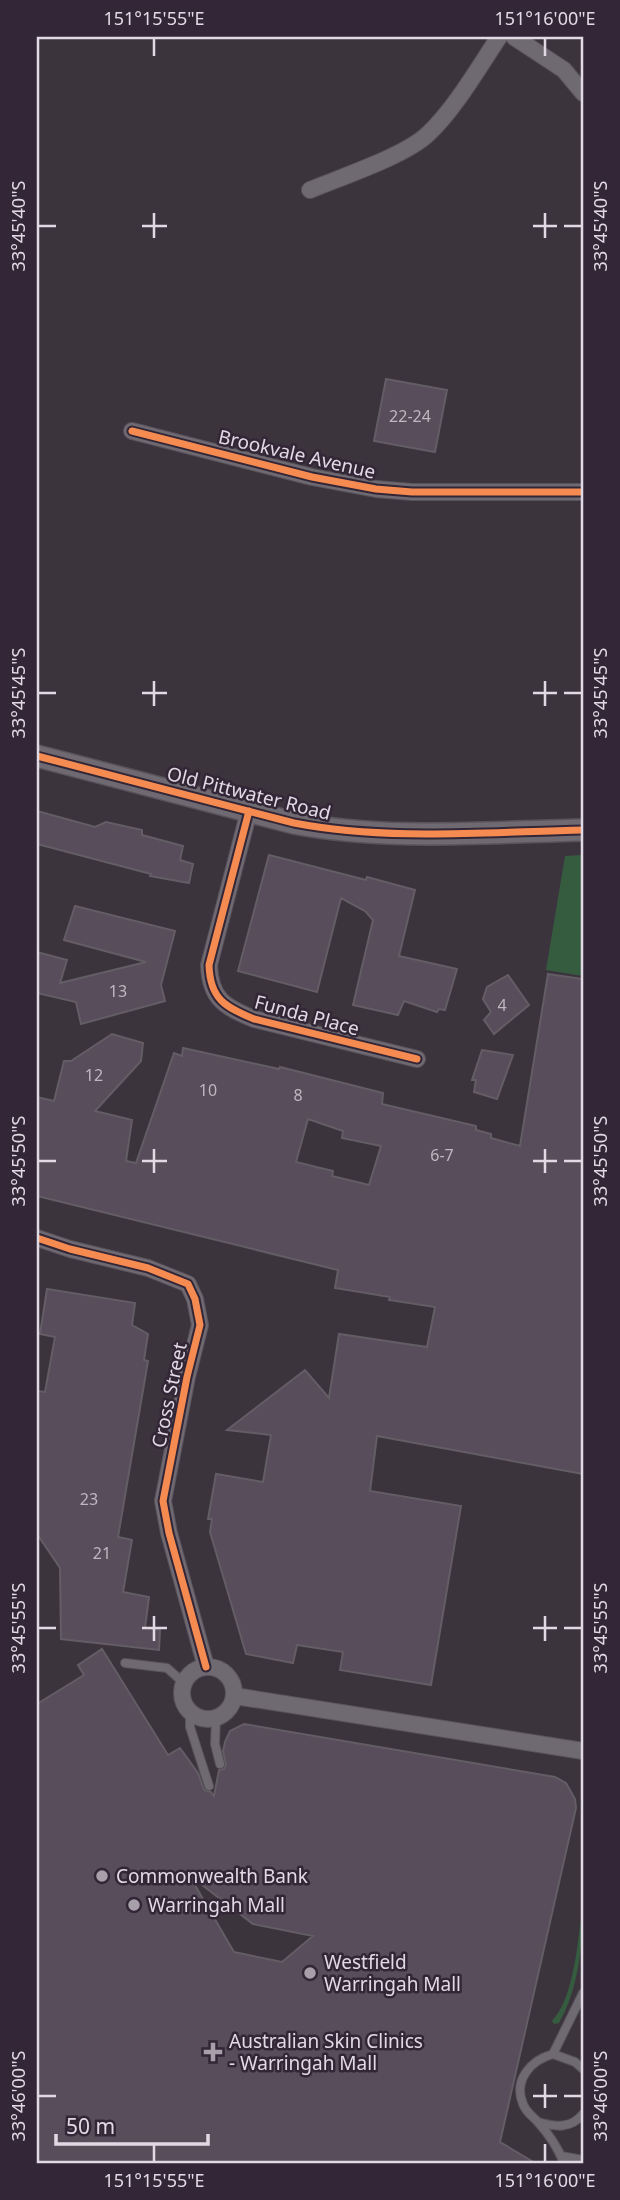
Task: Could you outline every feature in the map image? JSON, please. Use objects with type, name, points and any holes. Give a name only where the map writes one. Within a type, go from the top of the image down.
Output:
[{"type":"street","points":[[310,190],[385,159],[428,135],[467,87],[499,37]]},
{"type":"street","points":[[514,37],[564,70],[583,93]]},
{"type":"street","name":"Brookvale Avenue","points":[[132,431],[312,477],[376,489],[412,492],[583,492]]},
{"type":"street","name":"Old Pittwater Road","points":[[37,756],[333,830],[389,834],[583,830]]},
{"type":"street","name":"Funda Place","points":[[249,811],[209,965],[210,983],[220,1000],[236,1012],[254,1020],[417,1059]]},
{"type":"street","name":"Cross Street","points":[[37,1238],[70,1250],[148,1268],[188,1284],[195,1299],[200,1325],[163,1501],[169,1533],[206,1667]]},
{"type":"street","points":[[206,1667],[215,1668],[232,1681],[232,1705],[216,1718],[199,1717],[190,1712],[183,1697],[184,1683],[189,1675],[206,1667]]},
{"type":"street","points":[[234,1696],[583,1751]]},
{"type":"lane","points":[[125,1662],[167,1668],[184,1683]]},
{"type":"lane","points":[[190,1712],[190,1727],[209,1786]]},
{"type":"lane","points":[[216,1718],[215,1744],[220,1764]]},
{"type":"lane","points":[[553,2054],[583,1993]]},
{"type":"lane","points":[[583,2069],[575,2062],[553,2054],[541,2057],[527,2070],[516,2090],[528,2113],[538,2122],[563,2160],[583,2160]]},
{"type":"lane","points":[[570,2124],[583,2114]]},
{"type":"lane","points":[[538,2122],[583,2127]]},
{"type":"green space","points":[[583,855],[583,976],[546,970],[565,856]]},
{"type":"green space","points":[[583,1903],[581,1949],[575,1980],[566,2009],[559,2023],[554,2024],[552,2021],[560,2010],[571,1982]]},
{"type":"building","points":[[386,379],[447,390],[435,452],[374,441]]},
{"type":"building","points":[[37,811],[95,827],[106,822],[142,830],[142,835],[183,846],[180,860],[193,864],[189,883],[150,876],[151,874],[37,844]]},
{"type":"building","points":[[269,855],[415,890],[399,956],[457,969],[445,1010],[439,1009],[437,1012],[404,1001],[398,1015],[353,1005],[373,920],[365,911],[341,898],[317,992],[238,971]]},
{"type":"building","points":[[75,906],[175,931],[161,985],[165,1001],[81,1024],[76,1002],[37,993],[37,952],[67,960],[60,983],[146,962],[64,940]]},
{"type":"building","points":[[548,974],[583,979],[583,1474],[377,1436],[370,1491],[461,1506],[431,1685],[340,1670],[343,1652],[297,1645],[293,1663],[246,1654],[210,1532],[212,1519],[208,1519],[216,1474],[263,1482],[271,1435],[227,1430],[305,1370],[329,1398],[339,1334],[427,1347],[435,1307],[335,1288],[338,1270],[37,1196],[37,1097],[54,1101],[64,1061],[71,1061],[112,1034],[143,1043],[141,1061],[95,1111],[132,1120],[126,1161],[136,1163],[174,1053],[182,1056],[183,1048],[279,1069],[280,1067],[383,1093],[382,1104],[476,1126],[476,1130],[491,1134],[491,1138],[520,1146]],"holes":[[[308,1119],[343,1131],[342,1138],[381,1146],[369,1185],[332,1176],[333,1171],[296,1162]]]},
{"type":"building","points":[[508,975],[529,1005],[494,1034],[484,1020],[491,1012],[483,999],[487,987]]},
{"type":"building","points":[[482,1050],[513,1055],[497,1099],[474,1092],[476,1080],[472,1080]]},
{"type":"building","points":[[47,1289],[135,1303],[132,1325],[148,1334],[144,1360],[148,1361],[118,1537],[132,1540],[123,1592],[149,1597],[145,1628],[160,1630],[159,1650],[61,1639],[60,1568],[37,1534],[37,1391],[45,1392],[55,1337],[40,1334]]},
{"type":"building","name":"Westfield Warringah Mall","points":[[102,1649],[168,1755],[180,1748],[198,1773],[204,1790],[214,1796],[219,1770],[226,1765],[223,1751],[225,1742],[230,1731],[244,1724],[555,1777],[566,1783],[575,1799],[576,1808],[500,2142],[535,2163],[37,2163],[37,1704],[84,1675],[78,1665]],"holes":[[[189,1875],[253,1924],[313,1936],[282,1962],[234,1952]]]},
{"type":"cycle path","points":[[132,431],[312,477],[376,489],[412,492],[583,492]]},
{"type":"cycle path","points":[[37,756],[294,823],[329,829],[401,834],[583,830]]},
{"type":"cycle path","points":[[249,811],[209,965],[216,994],[227,1006],[254,1019],[417,1059]]},
{"type":"cycle path","points":[[37,1238],[148,1268],[188,1284],[195,1299],[200,1325],[163,1501],[169,1533],[206,1667]]},
{"type":"place","name":"Commonwealth Bank","points":[[102,1876]]},
{"type":"place","name":"Warringah Mall","points":[[134,1905]]},
{"type":"place","name":"Westfield Warringah Mall","points":[[310,1973]]},
{"type":"place","name":"Australian Skin Clinics - Warringah Mall","points":[[213,2052]]}]
